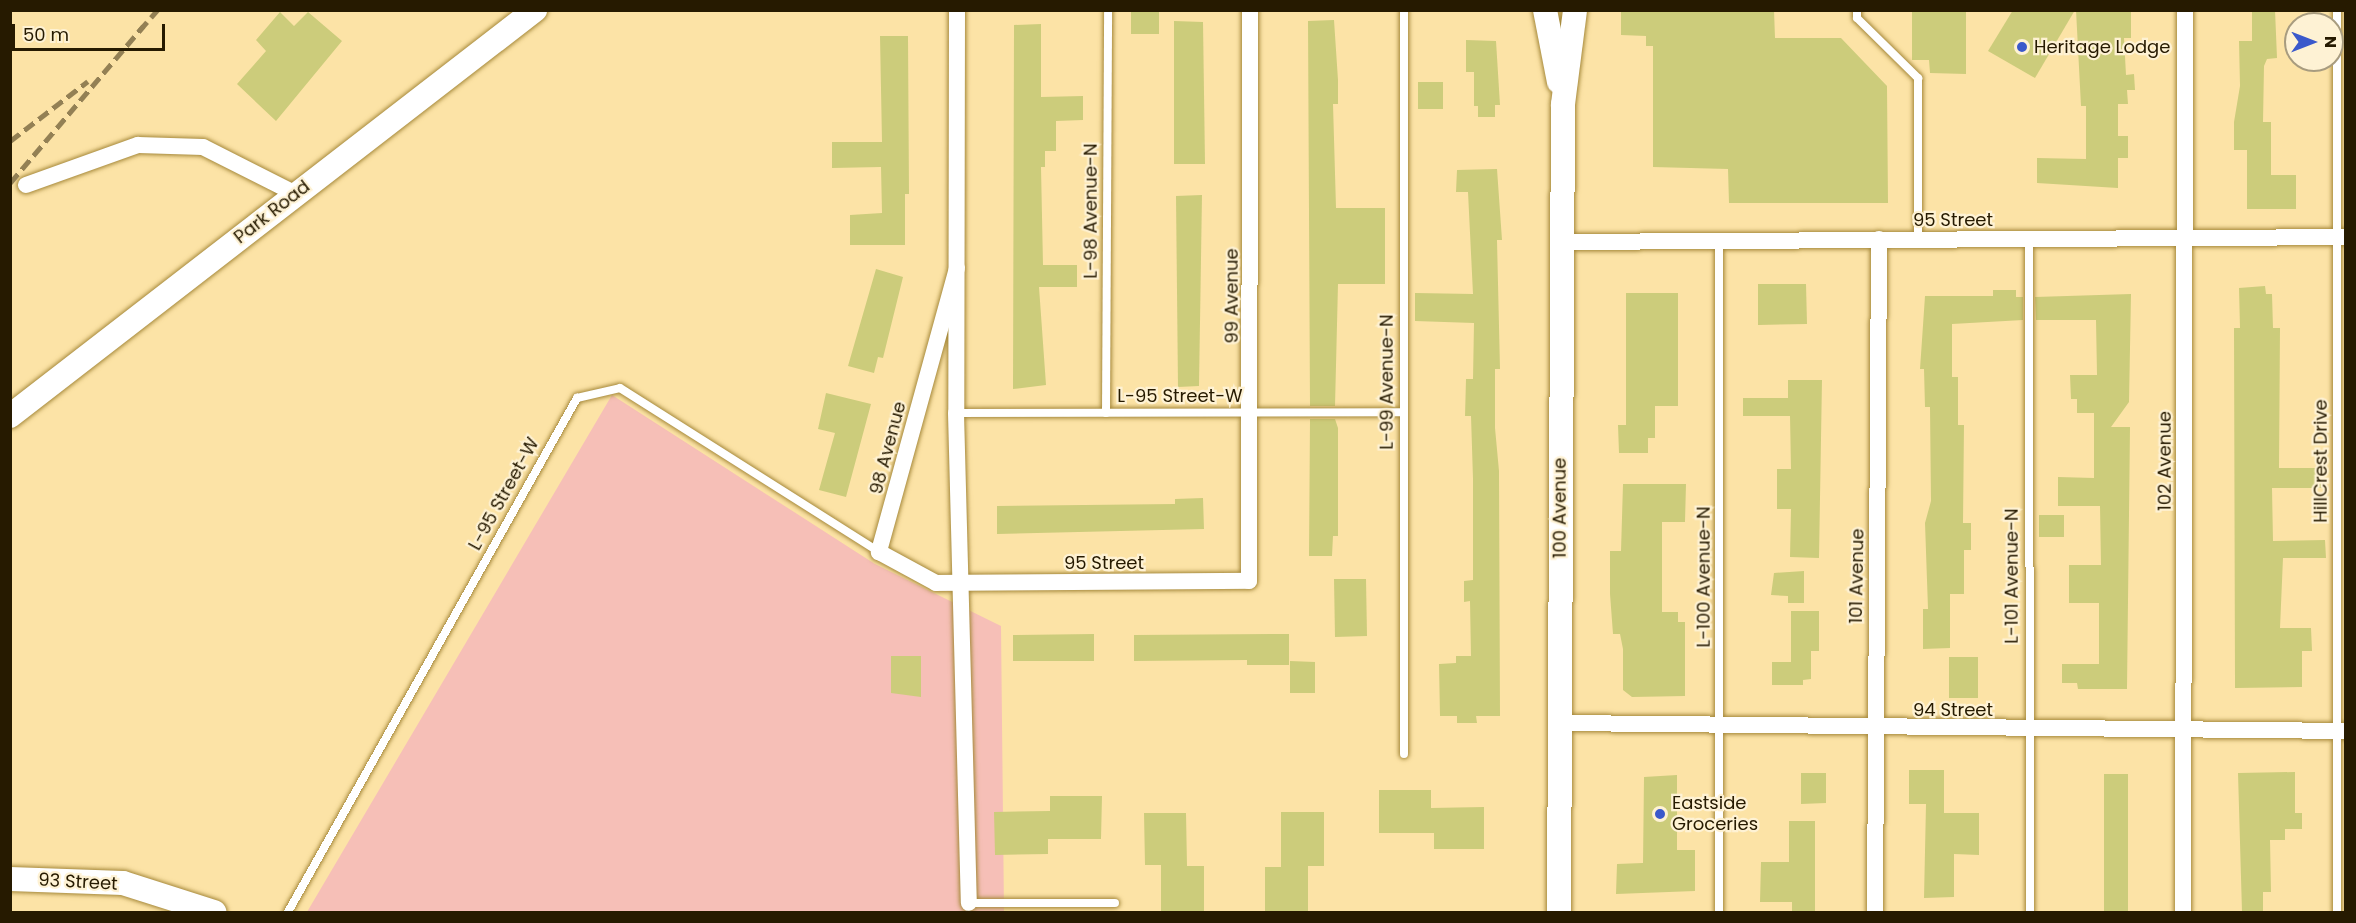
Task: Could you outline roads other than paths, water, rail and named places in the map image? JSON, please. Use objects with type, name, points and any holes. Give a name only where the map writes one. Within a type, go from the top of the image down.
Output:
[{"type":"main road","name":"Park Road","points":[[10,416],[535,10]]},
{"type":"main road","name":"100 Avenue","points":[[1545,10],[1563,104]]},
{"type":"main road","name":"100 Avenue","points":[[1559,912],[1563,104],[1575,10]]},
{"type":"main road","name":"93 Street","points":[[10,879],[123,883],[214,912]]},
{"type":"street","name":"98 Avenue","points":[[957,10],[956,413],[960,583],[969,765],[969,903]]},
{"type":"street","name":"99 Avenue","points":[[1249,581],[1252,412],[1250,10]]},
{"type":"street","name":"102 Avenue","points":[[2183,912],[2186,10]]},
{"type":"street","points":[[26,185],[138,145],[203,147],[296,194]]},
{"type":"street","name":"95 Street","points":[[1561,242],[2342,237]]},
{"type":"street","name":"101 Avenue","points":[[1875,912],[1879,239]]},
{"type":"street","name":"98 Avenue","points":[[879,552],[957,268]]},
{"type":"street","points":[[879,552],[936,583],[960,583]]},
{"type":"street","name":"95 Street","points":[[960,583],[1249,581]]},
{"type":"street","name":"94 Street","points":[[1560,723],[1721,724],[1875,730],[2341,731]]},
{"type":"lane","name":"L-98 Avenue-N","points":[[1106,413],[1108,10]]},
{"type":"lane","name":"L-99 Avenue-N","points":[[1404,10],[1404,754]]},
{"type":"lane","points":[[1857,10],[1857,18],[1918,78],[1917,239]]},
{"type":"lane","name":"HillCrest Drive","points":[[2337,10],[2342,237],[2341,731],[2337,912]]},
{"type":"lane","name":"L-101 Avenue-N","points":[[2029,239],[2030,912]]},
{"type":"lane","name":"L-100 Avenue-N","points":[[1719,240],[1721,724],[1719,912]]},
{"type":"lane","name":"L-95 Street-W","points":[[288,912],[577,398],[620,388],[879,552]]},
{"type":"lane","name":"L-95 Street-W","points":[[956,413],[1404,412]]},
{"type":"lane","points":[[969,903],[1115,903]]},
{"type":"railway","points":[[139,31],[157,10]]},
{"type":"railway","points":[[10,183],[143,26]]},
{"type":"railway","points":[[10,141],[88,81]]},
{"type":"place","name":"Heritage Lodge","points":[[2022,47]]},
{"type":"place","name":"Eastside Groceries","points":[[1660,814]]}]
